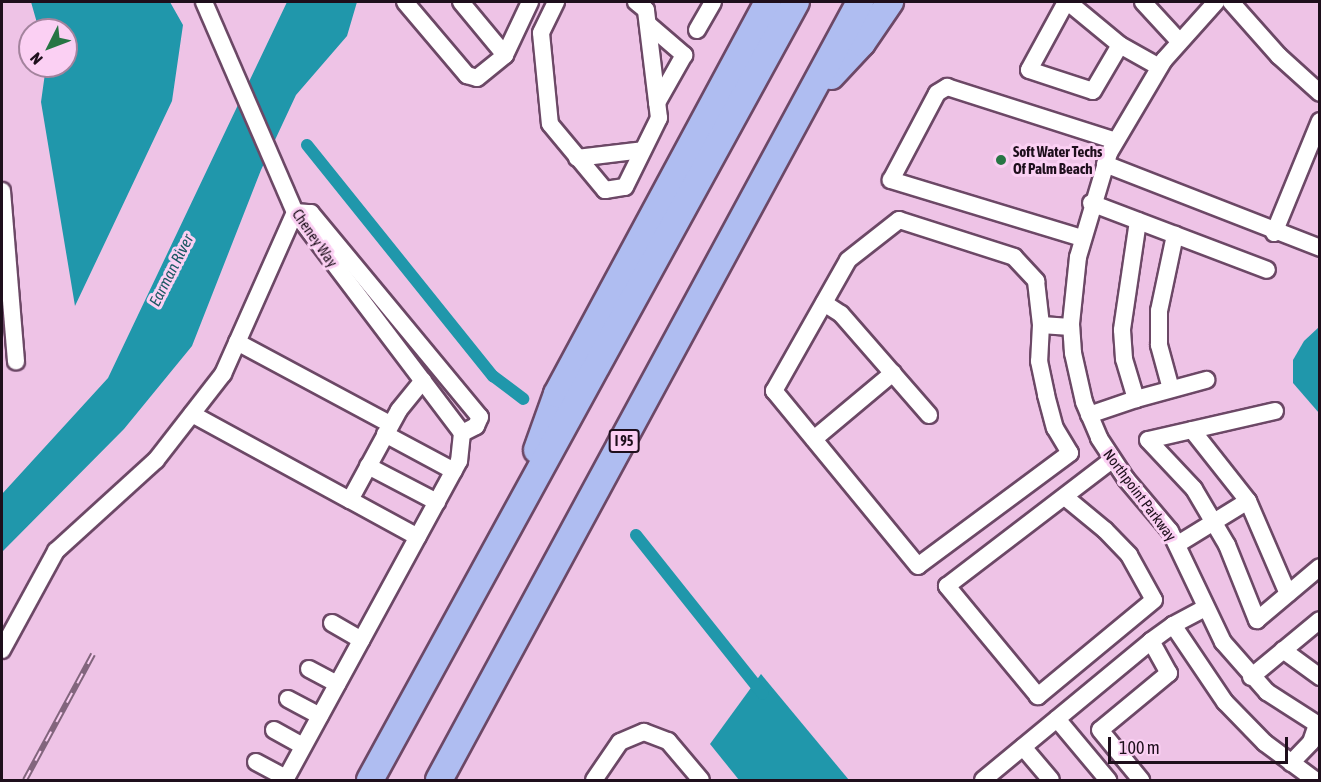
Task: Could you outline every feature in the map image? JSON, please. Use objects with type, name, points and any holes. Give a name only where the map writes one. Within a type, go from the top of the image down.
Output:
[{"type":"highway","points":[[514,518],[556,394],[768,2]]},
{"type":"highway","points":[[370,780],[796,2]]},
{"type":"highway","name":"I 95","points":[[439,780],[809,101],[860,2]]},
{"type":"highway","points":[[809,101],[862,43],[890,2]]},
{"type":"street","name":"Cheney Way","points":[[204,2],[295,212],[453,418],[462,433]]},
{"type":"street","points":[[405,2],[467,75],[477,78],[505,55],[530,2]]},
{"type":"street","points":[[461,2],[505,55]]},
{"type":"street","points":[[556,2],[541,33],[550,124],[605,190],[625,187],[684,55],[648,24]]},
{"type":"street","points":[[636,2],[646,10],[658,110]]},
{"type":"street","points":[[698,30],[713,2]]},
{"type":"street","points":[[1120,45],[1093,91],[1029,70],[1067,2],[1120,45],[1159,67]]},
{"type":"street","points":[[1143,2],[1179,41]]},
{"type":"street","name":"Northpoint Parkway","points":[[1216,2],[1179,41],[1159,67],[1105,164],[1082,238],[1071,327],[1078,383],[1089,415],[1112,460],[1178,544],[1205,608],[1223,642],[1251,677],[1282,704],[1318,726]]},
{"type":"street","points":[[1232,2],[1279,56],[1320,93]]},
{"type":"street","points":[[1082,238],[891,180],[937,93],[947,87],[1116,141]]},
{"type":"street","points":[[1274,233],[1320,122]]},
{"type":"street","points":[[577,158],[643,150]]},
{"type":"street","points":[[1105,164],[1274,233],[1320,248]]},
{"type":"street","points":[[2,191],[16,361]]},
{"type":"street","points":[[1091,203],[1267,270]]},
{"type":"street","points":[[2,650],[56,551],[156,460],[223,374],[295,212],[311,213],[480,417],[476,426],[462,433],[463,448],[454,471],[285,779],[256,762]]},
{"type":"street","points":[[898,220],[1014,257],[1036,282],[1041,326],[1039,361],[1046,395],[1055,428],[1070,453],[918,566],[774,391],[848,260],[898,220]]},
{"type":"street","points":[[1136,399],[1124,360],[1122,330],[1138,221]]},
{"type":"street","points":[[1171,389],[1159,345],[1159,311],[1175,235]]},
{"type":"street","points":[[824,303],[841,314],[929,415]]},
{"type":"street","points":[[1041,326],[1071,327]]},
{"type":"street","points":[[237,342],[387,429],[454,471]]},
{"type":"street","points":[[814,439],[893,374]]},
{"type":"street","points":[[350,500],[387,429],[423,380]]},
{"type":"street","points":[[1089,415],[1136,399],[1206,380]]},
{"type":"street","points":[[1275,411],[1148,440],[1194,489],[1214,522],[1227,545],[1257,620],[1320,567]]},
{"type":"street","points":[[192,414],[418,537]]},
{"type":"street","points":[[1192,430],[1248,501],[1288,594]]},
{"type":"street","points":[[1065,496],[1105,530],[1129,555],[1154,600],[1038,696],[947,586],[1112,460]]},
{"type":"street","points":[[368,466],[437,502]]},
{"type":"street","points":[[1178,544],[1248,501]]},
{"type":"street","points":[[983,780],[1150,641],[1173,625],[1205,608]]},
{"type":"street","points":[[1251,677],[1320,620]]},
{"type":"street","points":[[332,623],[362,640]]},
{"type":"street","points":[[1173,625],[1225,702],[1291,763],[1315,780]]},
{"type":"street","points":[[1141,780],[1100,730],[1169,673],[1150,641]]},
{"type":"street","points":[[1283,650],[1320,677]]},
{"type":"street","points":[[309,669],[337,684]]},
{"type":"street","points":[[288,699],[320,716]]},
{"type":"street","points":[[1057,719],[1108,780]]},
{"type":"street","points":[[1291,763],[1311,742],[1318,726]]},
{"type":"street","points":[[274,730],[303,746]]},
{"type":"street","points":[[594,780],[620,742],[644,732],[668,741],[701,780]]},
{"type":"street","points":[[1023,747],[1051,780]]},
{"type":"water","points":[[31,2],[170,2],[183,25],[172,101],[75,306],[41,102],[44,78],[78,78],[78,18],[36,18]]},
{"type":"water","name":"Earman River","points":[[287,2],[357,2],[347,36],[296,95],[261,170],[192,346],[124,429],[2,552],[2,494],[108,378]]},
{"type":"water","points":[[1319,327],[1319,413],[1293,383],[1293,360],[1304,341]]},
{"type":"water","points":[[761,674],[849,780],[739,780],[710,744]]},
{"type":"waterway","points":[[307,145],[493,376],[523,399]]},
{"type":"waterway","points":[[636,535],[763,694]]},
{"type":"railway","points":[[25,780],[93,654]]},
{"type":"place","name":"Soft Water Techs Of Palm Beach","points":[[1001,160]]}]
